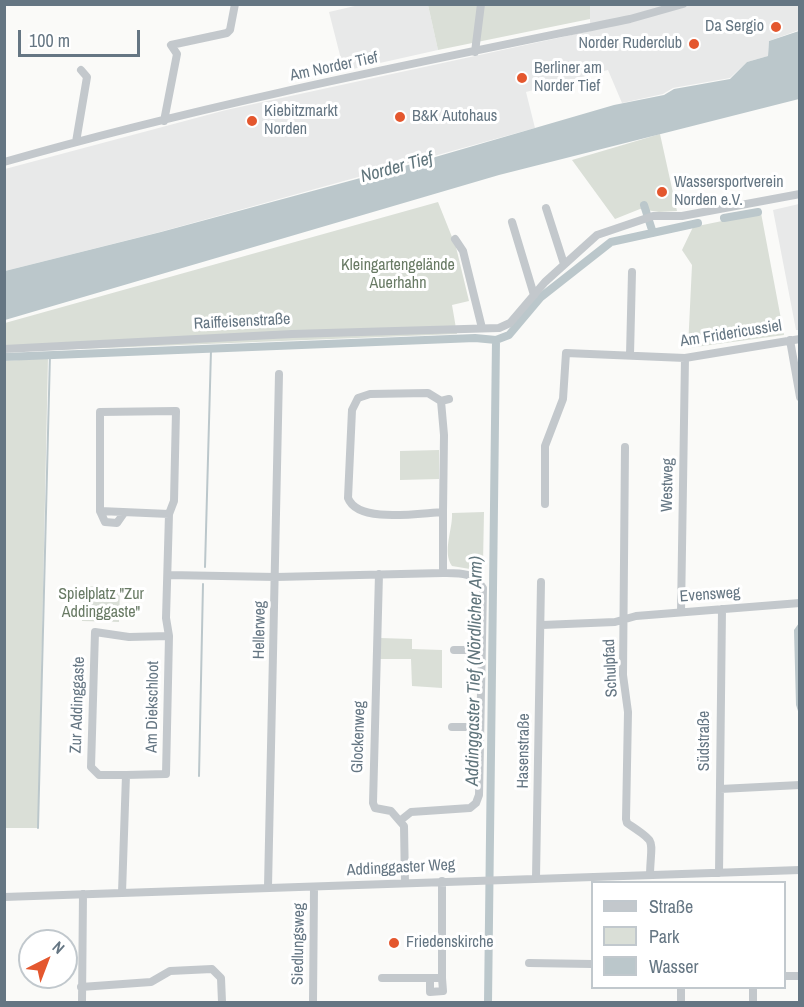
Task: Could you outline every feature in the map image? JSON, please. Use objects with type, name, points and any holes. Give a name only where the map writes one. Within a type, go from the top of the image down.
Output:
[{"type":"street","points":[[164,121],[177,54],[171,45],[227,33],[230,30],[235,4]]},
{"type":"street","points":[[475,52],[481,4]]},
{"type":"street","name":"Am Norder Tief","points":[[4,162],[76,141],[630,19],[683,4]]},
{"type":"street","points":[[76,141],[87,77],[81,70]]},
{"type":"street","name":"Raiffeisenstraße","points":[[4,349],[292,334],[500,328],[510,322],[564,264],[597,235],[653,216],[682,216],[800,194]]},
{"type":"street","points":[[546,208],[564,264]]},
{"type":"street","points":[[512,222],[534,294]]},
{"type":"street","points":[[455,239],[463,251],[482,328]]},
{"type":"street","points":[[630,355],[632,272]]},
{"type":"street","points":[[795,339],[800,397]]},
{"type":"street","name":"Am Fridericussiel","points":[[545,504],[545,446],[563,399],[566,354],[685,358],[795,339]]},
{"type":"street","name":"Westweg","points":[[681,612],[685,358]]},
{"type":"street","name":"Hellerweg","points":[[268,887],[279,374]]},
{"type":"street","points":[[443,512],[366,514],[351,505],[348,498],[352,410],[358,398],[369,394],[428,393],[445,400],[443,573]]},
{"type":"street","name":"Am Diekschloot","points":[[126,775],[166,774],[169,514],[174,501],[176,411],[100,412],[100,511],[169,514]]},
{"type":"street","name":"Schulpfad","points":[[625,447],[623,688],[628,712],[626,819],[627,823],[647,834],[651,840],[650,874]]},
{"type":"street","points":[[168,575],[276,577],[443,573],[468,574],[478,579],[483,588],[479,795],[471,808],[411,812],[401,820],[405,883]]},
{"type":"street","name":"Glockenweg","points":[[379,574],[374,803],[375,808],[391,812],[401,820]]},
{"type":"street","name":"Hasenstraße","points":[[536,878],[541,582]]},
{"type":"street","name":"Evensweg","points":[[624,620],[636,616],[800,603]]},
{"type":"street","name":"Südstraße","points":[[719,873],[722,609]]},
{"type":"street","points":[[542,626],[624,620]]},
{"type":"street","name":"Zur Addinggaste","points":[[126,775],[99,775],[91,767],[95,632],[129,637],[169,632]]},
{"type":"street","points":[[454,650],[482,650]]},
{"type":"street","points":[[452,727],[480,727]]},
{"type":"street","points":[[122,892],[126,775]]},
{"type":"street","points":[[720,789],[800,785]]},
{"type":"street","name":"Addinggaster Weg","points":[[4,897],[314,887],[497,878],[650,874],[680,878],[719,873],[800,870]]},
{"type":"street","points":[[429,978],[430,992],[443,991],[442,881]]},
{"type":"street","name":"Siedlungsweg","points":[[313,1002],[314,887]]},
{"type":"street","points":[[82,1002],[83,894]]},
{"type":"street","points":[[529,963],[591,964]]},
{"type":"street","points":[[81,987],[151,982],[170,971],[212,969],[221,978],[222,1002]]},
{"type":"street","points":[[381,978],[442,978]]},
{"type":"shaded area","points":[[359,5],[428,5],[438,50],[344,71],[329,12]]},
{"type":"shaded area","points":[[590,5],[799,5],[799,30],[769,41],[768,56],[747,62],[730,78],[673,88],[663,94],[622,103],[608,70],[526,92],[535,128],[160,232],[5,271],[5,169],[226,110],[590,31]]},
{"type":"shaded area","points":[[799,204],[800,330],[796,330],[773,210]]},
{"type":"green space","points":[[428,5],[590,5],[590,19],[438,50]]},
{"type":"green space","points":[[660,134],[677,211],[659,212],[640,209],[615,219],[572,160]]},
{"type":"green space","name":"Kleingartengelände Auerhahn","points":[[438,202],[456,247],[469,301],[452,305],[457,334],[5,352],[5,323]]},
{"type":"green space","points":[[761,213],[784,335],[688,348],[692,265],[682,250],[693,227]]},
{"type":"green space","points":[[48,358],[38,828],[5,828],[5,361]]},
{"type":"green space","points":[[439,450],[439,479],[400,480],[400,451]]},
{"type":"green space","points":[[484,512],[483,564],[476,570],[452,566],[448,547],[452,513]]},
{"type":"green space","name":"Spielplatz \"Zur Addinggaste\"","points":[[83,586],[120,588],[119,622],[82,621]]},
{"type":"green space","points":[[380,638],[412,639],[412,649],[442,650],[442,688],[412,686],[411,659],[380,659]]},
{"type":"water","points":[[799,31],[799,99],[499,175],[5,320],[5,271],[161,232],[401,167],[614,105],[664,95],[674,89],[730,79],[747,62],[768,56],[769,41]]},
{"type":"water","points":[[799,623],[799,714],[796,705],[794,630]]},
{"type":"waterway","name":"Addinggaster Tief (Nördlicher Arm)","points":[[644,205],[653,233]]},
{"type":"waterway","name":"Addinggaster Tief (Nördlicher Arm)","points":[[724,218],[758,212]]},
{"type":"waterway","name":"Addinggaster Tief (Nördlicher Arm)","points":[[496,340],[509,335],[541,297],[611,242],[698,223]]},
{"type":"waterway","name":"Addinggaster Tief (Nördlicher Arm)","points":[[4,357],[475,338],[496,340],[488,1002]]},
{"type":"waterway","points":[[205,567],[211,350]]},
{"type":"waterway","points":[[38,828],[50,354]]},
{"type":"waterway","points":[[199,776],[203,584]]},
{"type":"place","name":"Da Sergio","points":[[776,27]]},
{"type":"place","name":"Norder Ruderclub","points":[[694,44]]},
{"type":"place","name":"Berliner am Norder Tief","points":[[522,78]]},
{"type":"place","name":"B&K Autohaus","points":[[400,117]]},
{"type":"place","name":"Kiebitzmarkt Norden","points":[[252,121]]},
{"type":"place","name":"Wassersportverein Norden e.V.","points":[[662,192]]},
{"type":"place","name":"Friedenskirche","points":[[394,943]]},
{"type":"water label","name":"Norder Tief","points":[[397,168]]}]
